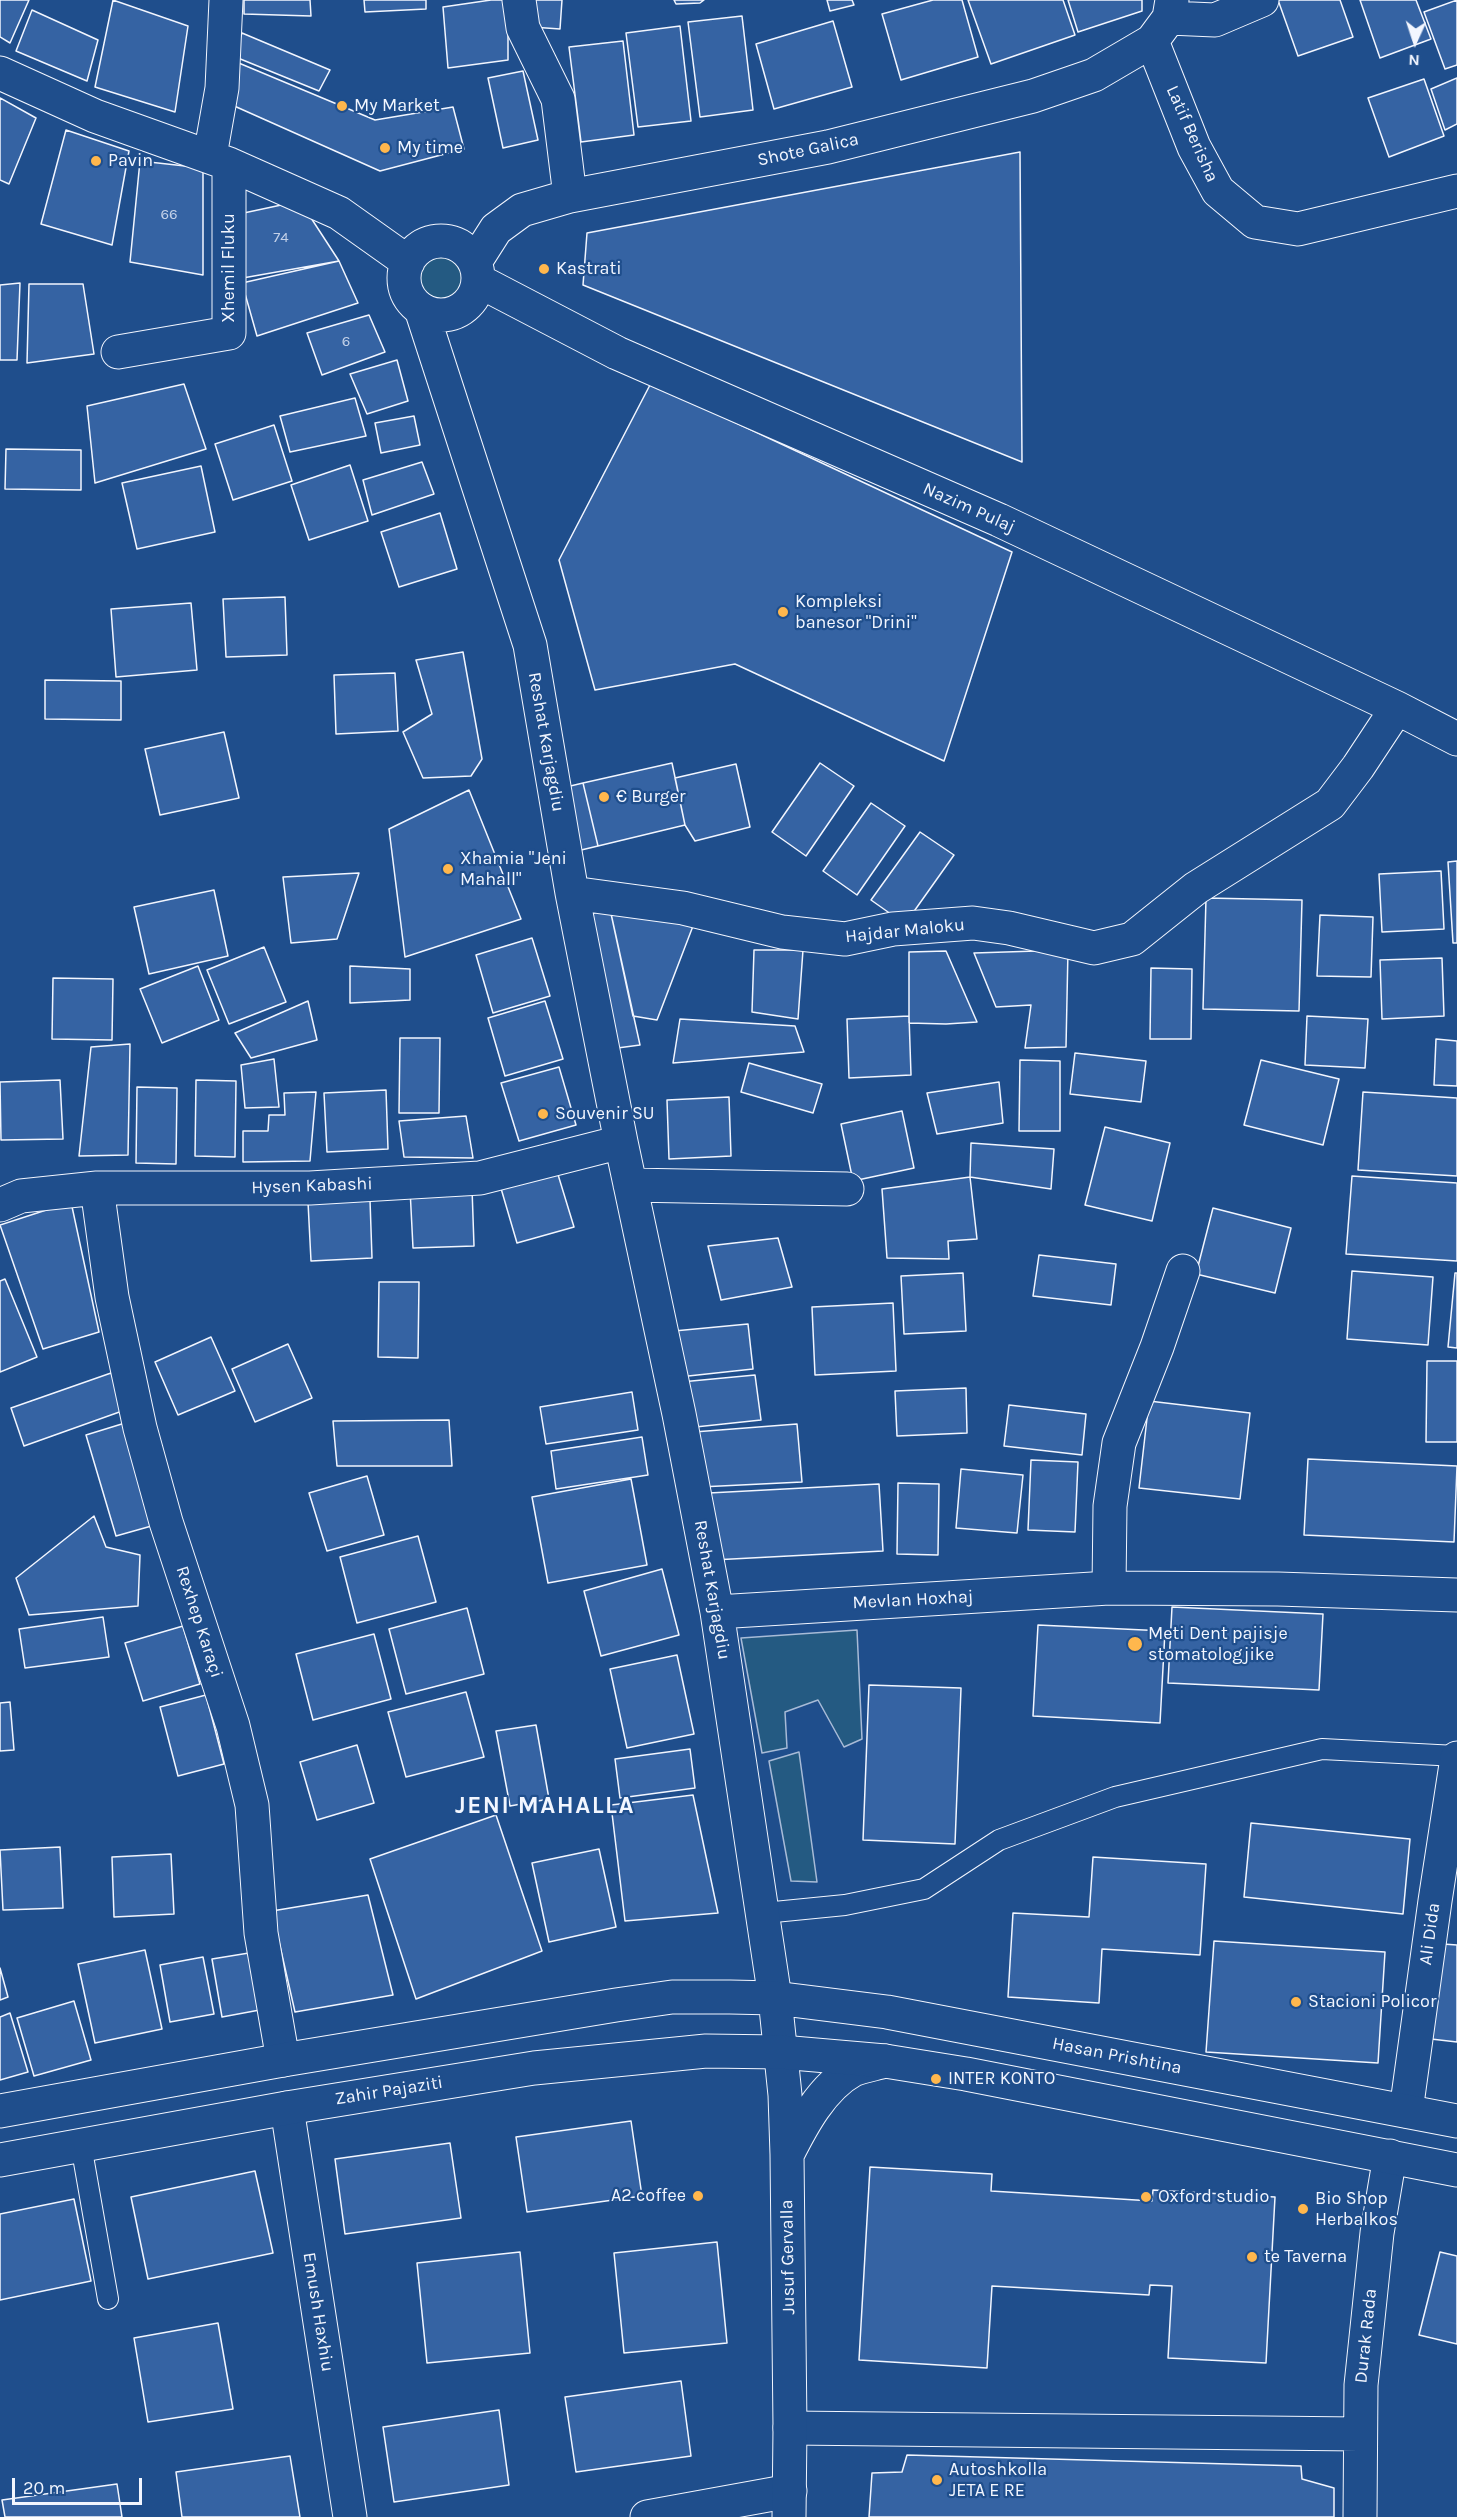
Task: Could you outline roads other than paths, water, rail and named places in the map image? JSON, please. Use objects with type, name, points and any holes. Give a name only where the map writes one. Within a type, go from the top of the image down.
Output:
[{"type":"street","points":[[220,160],[226,0]]},
{"type":"street","points":[[519,0],[523,28],[558,99],[570,196]]},
{"type":"street","points":[[1164,20],[1215,20],[1262,0]]},
{"type":"street","name":"Shote Galica","points":[[477,271],[496,229],[522,210],[570,196],[828,147],[1033,96],[1094,75],[1164,20]]},
{"type":"street","name":"Latif Berisha","points":[[1164,20],[1194,147],[1218,191],[1255,222],[1298,229],[1457,191]]},
{"type":"street","points":[[0,73],[95,116],[220,160],[339,213],[408,262]]},
{"type":"street","name":"Xhemil Fluku","points":[[118,352],[229,333],[220,160]]},
{"type":"street","points":[[447,240],[468,252],[477,271],[472,299],[458,311],[439,315],[421,309],[412,302],[404,282],[408,262],[424,244],[436,241],[447,240]]},
{"type":"street","name":"Nazim Pulaj","points":[[477,271],[617,353],[999,520],[1457,739]]},
{"type":"street","name":"Reshat Karjagdiu","points":[[421,309],[530,645],[572,893],[621,1142],[679,1414],[717,1612],[776,1998]]},
{"type":"street","name":"Hajdar Maloku","points":[[572,893],[683,908],[782,932],[845,939],[893,929],[973,923],[1009,928],[1094,948],[1132,939],[1196,888],[1330,804],[1396,708]]},
{"type":"street","name":"Hysen Kabashi","points":[[0,1206],[21,1196],[97,1188],[310,1188],[480,1179],[621,1142]]},
{"type":"street","points":[[630,1185],[847,1189]]},
{"type":"street","name":"Rexhep Karaçi","points":[[97,1188],[112,1298],[140,1428],[166,1522],[233,1726],[252,1805],[261,1933],[283,2060]]},
{"type":"street","points":[[1109,1588],[1110,1506],[1119,1443],[1157,1347],[1183,1271]]},
{"type":"street","name":"Mevlan Hoxhaj","points":[[717,1612],[1109,1588],[1457,1594]]},
{"type":"street","name":"Ali Dida","points":[[1406,2111],[1446,1902],[1457,1757]]},
{"type":"street","points":[[0,2111],[283,2060],[672,1997],[776,1998]]},
{"type":"street","name":"Hasan Prishtina","points":[[776,1998],[887,2012],[1457,2121]]},
{"type":"street","name":"Jusuf Gervalla","points":[[776,1998],[787,2155],[789,2504]]},
{"type":"street","name":"Zahir Pajaziti","points":[[0,2160],[287,2108],[534,2068],[706,2051],[781,2052]]},
{"type":"street","points":[[781,2052],[885,2061],[966,2074],[1457,2170]]},
{"type":"street","points":[[787,2155],[800,2129],[837,2083],[854,2070],[885,2061]]},
{"type":"street","name":"Emush Haxhiu","points":[[287,2108],[350,2517]]},
{"type":"street","name":"Durak Rada","points":[[1360,2517],[1361,2385],[1377,2233],[1390,2156]]},
{"type":"street","points":[[790,2428],[1359,2434]]},
{"type":"street","points":[[646,2517],[789,2504]]},
{"type":"lane","points":[[764,1913],[845,1905],[924,1889],[999,1840],[1115,1797],[1322,1749],[1457,1757]]},
{"type":"lane","points":[[81,2145],[108,2299]]},
{"type":"place","name":"My Market","points":[[342,106]]},
{"type":"place","name":"My time","points":[[385,148]]},
{"type":"place","name":"Pavin","points":[[96,161]]},
{"type":"place","name":"Kastrati","points":[[544,269]]},
{"type":"place","name":"Kompleksi banesor \"Drini\"","points":[[783,612]]},
{"type":"place","name":"€ Burger","points":[[604,797]]},
{"type":"place","name":"Xhamia \"Jeni Mahall\"","points":[[448,869]]},
{"type":"place","name":"Souvenir SU","points":[[543,1114]]},
{"type":"place","name":"Meti Dent pajisje stomatologjike","points":[[1135,1644]]},
{"type":"place","name":"Stacioni Policor","points":[[1296,2002]]},
{"type":"place","name":"INTER KONTO","points":[[936,2079]]},
{"type":"place","name":"A2 coffee","points":[[698,2196]]},
{"type":"place","name":"Oxford studio","points":[[1146,2197]]},
{"type":"place","name":"Bio Shop Herbalkos","points":[[1303,2209]]},
{"type":"place","name":"te Taverna","points":[[1252,2257]]},
{"type":"place","name":"Autoshkolla JETA E RE","points":[[937,2480]]},
{"type":"district","name":"JENI MAHALLA","points":[[545,1806]]}]
